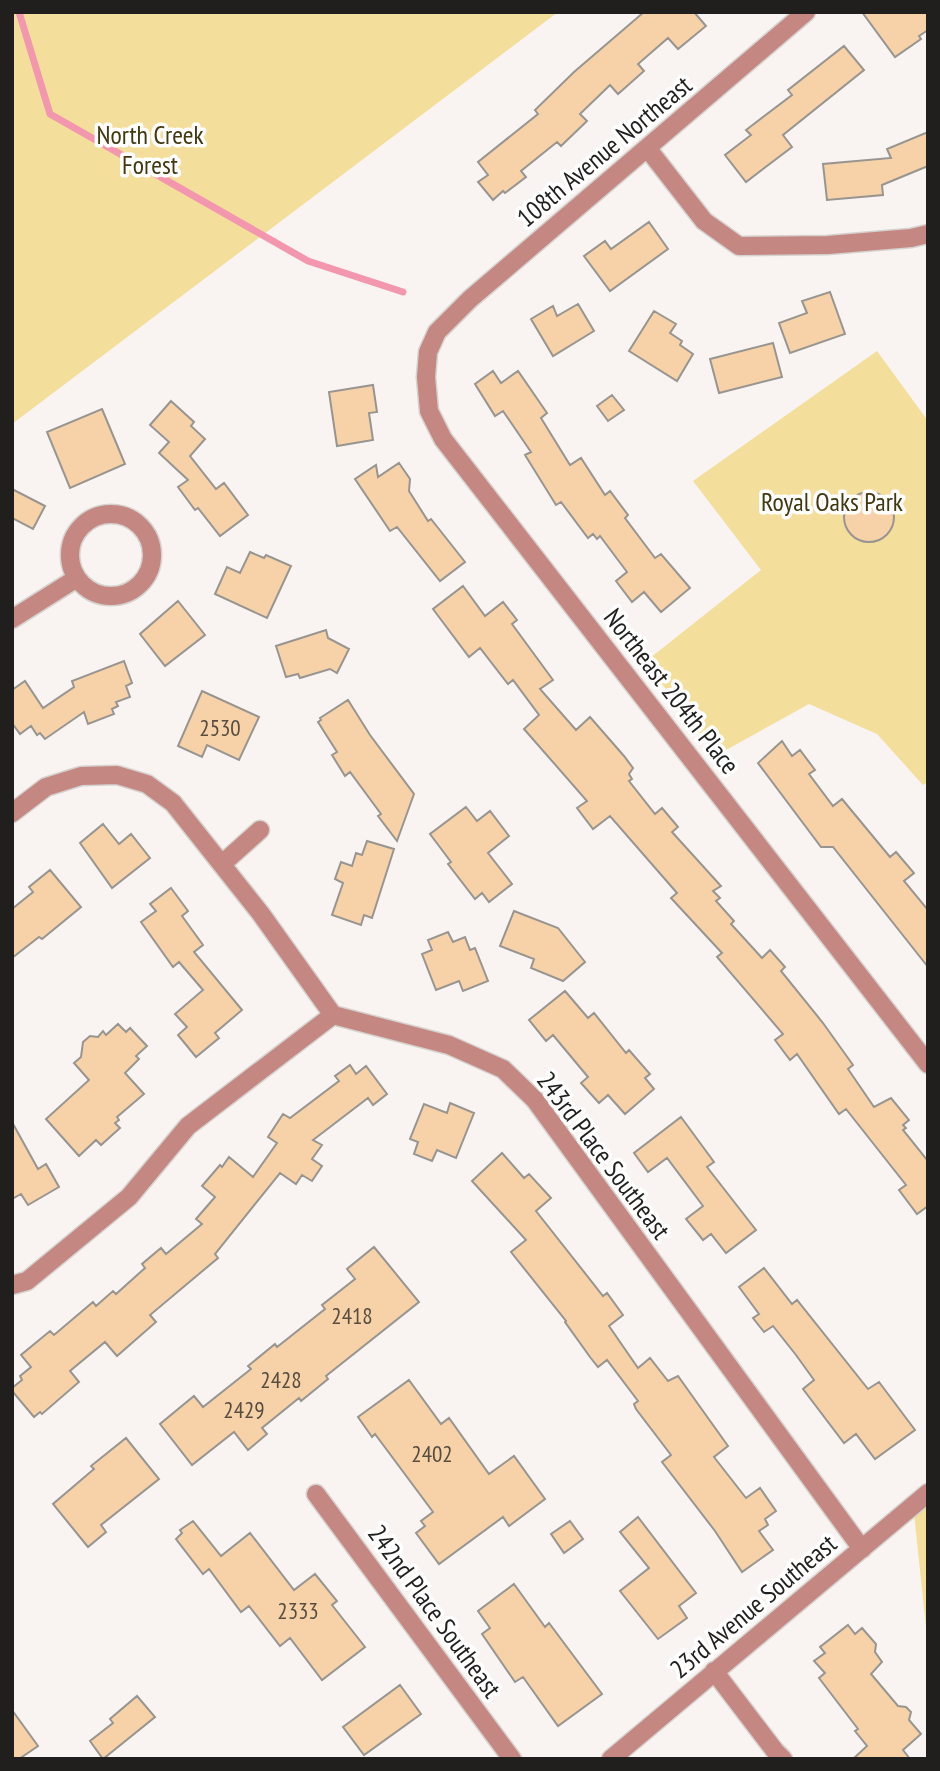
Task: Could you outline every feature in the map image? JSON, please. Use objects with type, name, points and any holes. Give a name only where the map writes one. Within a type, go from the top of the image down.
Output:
[{"type":"street","name":"108th Avenue Northeast","points":[[437,332],[470,299],[806,12]]},
{"type":"street","points":[[648,149],[704,221],[739,246],[828,245],[911,238],[928,234]]},
{"type":"street","name":"Northeast 204th Place","points":[[437,332],[428,352],[426,377],[429,411],[443,439],[928,1064]]},
{"type":"street","points":[[106,514],[117,514],[138,524],[146,533],[151,544],[151,567],[146,578],[128,593],[105,596],[94,593],[77,578],[72,567],[71,544],[84,524],[106,514]]},
{"type":"street","points":[[12,619],[77,578]]},
{"type":"street","points":[[12,813],[46,787],[81,776],[117,775],[147,784],[173,803],[261,914],[333,1015],[188,1126],[129,1197],[27,1281],[12,1285]]},
{"type":"street","points":[[222,864],[260,830]]},
{"type":"street","name":"243rd Place Southeast","points":[[333,1015],[449,1045],[503,1069],[535,1100],[862,1549]]},
{"type":"street","name":"23rd Avenue Southeast","points":[[611,1759],[928,1493]]},
{"type":"street","name":"242nd Place Southeast","points":[[316,1494],[512,1759]]},
{"type":"street","points":[[714,1671],[783,1759]]},
{"type":"green space","name":"North Creek Forest","points":[[12,12],[558,12],[12,424]]},
{"type":"green space","name":"Royal Oaks Park","points":[[877,351],[928,421],[928,782],[923,785],[877,734],[809,704],[717,755],[645,662],[761,570],[693,481]]},
{"type":"green space","points":[[928,1499],[928,1646],[913,1504]]},
{"type":"building","points":[[644,12],[694,12],[706,26],[678,49],[668,38],[638,64],[644,71],[618,94],[610,85],[580,114],[587,121],[561,146],[557,142],[521,171],[526,177],[493,200],[478,182],[488,175],[478,162],[538,114],[535,110],[574,72]]},
{"type":"building","points":[[862,12],[928,12],[928,30],[919,36],[921,39],[895,57]]},
{"type":"building","points":[[844,46],[864,70],[783,135],[792,147],[746,182],[725,155],[751,135],[746,130],[792,95],[788,90]]},
{"type":"building","points":[[928,132],[928,166],[882,185],[883,195],[827,200],[823,164],[891,158],[887,149]]},
{"type":"building","points":[[649,222],[668,249],[610,291],[584,256],[605,241],[611,249]]},
{"type":"building","points":[[830,292],[845,334],[790,353],[779,323],[807,313],[802,301]]},
{"type":"building","points":[[578,304],[594,331],[553,356],[531,319],[553,306],[557,316]]},
{"type":"building","points":[[654,311],[676,324],[670,333],[682,341],[680,345],[693,354],[677,381],[629,351]]},
{"type":"building","points":[[773,343],[782,377],[719,393],[710,359]]},
{"type":"building","points":[[493,371],[501,383],[518,371],[547,413],[541,418],[570,465],[581,458],[605,495],[610,491],[628,515],[625,518],[655,558],[661,554],[690,588],[661,612],[644,592],[632,602],[616,581],[627,572],[600,536],[597,539],[593,534],[588,538],[561,502],[556,505],[525,455],[531,452],[503,411],[495,416],[475,384]]},
{"type":"building","points":[[373,385],[377,412],[369,413],[373,440],[337,446],[329,392]]},
{"type":"building","points":[[612,395],[624,410],[608,421],[597,406]]},
{"type":"building","points":[[171,401],[194,422],[191,426],[205,439],[190,456],[216,489],[224,483],[248,515],[220,536],[178,487],[188,480],[159,453],[169,442],[150,425]]},
{"type":"building","points":[[102,409],[125,464],[70,488],[47,432]]},
{"type":"building","points":[[399,463],[410,479],[409,491],[428,521],[431,519],[465,562],[440,581],[397,527],[390,531],[355,479],[376,465],[378,477]]},
{"type":"building","points":[[12,489],[45,506],[33,529],[12,518]]},
{"type":"building","points":[[869,492],[887,499],[894,517],[887,535],[869,542],[851,535],[844,517],[851,499]]},
{"type":"building","points":[[250,552],[264,558],[266,555],[291,566],[267,618],[215,594],[227,567],[240,573]]},
{"type":"building","points":[[463,586],[485,616],[503,602],[517,620],[512,624],[553,680],[540,689],[576,730],[590,717],[624,756],[633,768],[629,774],[632,779],[629,781],[655,814],[662,808],[678,827],[672,832],[721,886],[713,891],[720,898],[716,901],[734,921],[731,924],[762,958],[770,950],[785,967],[781,971],[853,1065],[848,1069],[874,1107],[891,1098],[909,1120],[903,1125],[906,1128],[903,1130],[928,1161],[928,1206],[917,1214],[899,1190],[906,1185],[846,1109],[839,1114],[797,1054],[790,1060],[775,1040],[783,1034],[717,957],[722,953],[671,898],[677,893],[610,816],[593,829],[577,808],[587,801],[524,729],[539,715],[513,680],[508,684],[480,648],[469,657],[433,609]]},
{"type":"building","points":[[178,601],[205,635],[165,666],[140,634]]},
{"type":"building","points":[[326,630],[328,638],[349,649],[337,673],[330,669],[300,678],[298,674],[286,677],[276,646]]},
{"type":"building","points":[[124,661],[132,683],[126,686],[130,697],[116,702],[118,706],[112,709],[114,714],[88,724],[84,712],[45,739],[40,733],[37,735],[31,726],[20,734],[12,723],[12,690],[25,681],[43,708],[74,687],[72,681]]},
{"type":"building","points":[[202,691],[259,717],[239,760],[207,745],[202,757],[178,746]]},
{"type":"building","points":[[348,700],[370,735],[414,794],[397,841],[350,772],[345,776],[332,755],[337,752],[318,722]]},
{"type":"building","points":[[782,741],[792,756],[800,750],[815,770],[809,774],[833,806],[842,799],[890,857],[896,852],[914,873],[904,881],[928,910],[928,967],[833,847],[821,847],[758,763]]},
{"type":"building","points":[[466,807],[477,821],[490,811],[509,836],[488,853],[512,884],[489,902],[482,893],[475,899],[448,864],[451,862],[430,834]]},
{"type":"building","points":[[103,824],[119,844],[131,834],[150,858],[112,888],[80,843]]},
{"type":"building","points":[[367,841],[394,849],[372,918],[364,915],[361,925],[332,915],[343,883],[335,879],[341,862],[352,866],[356,853],[362,855]]},
{"type":"building","points":[[50,870],[81,907],[42,939],[39,937],[12,958],[12,909],[33,892],[29,887]]},
{"type":"building","points":[[171,888],[188,911],[182,916],[203,945],[194,952],[242,1010],[215,1033],[219,1038],[196,1057],[178,1035],[187,1027],[175,1014],[203,990],[179,962],[173,967],[141,922],[156,911],[150,904]]},
{"type":"building","points":[[514,911],[558,928],[585,962],[563,981],[531,968],[534,959],[500,946]]},
{"type":"building","points":[[448,932],[453,942],[465,937],[470,950],[475,948],[488,981],[463,991],[459,981],[436,990],[422,954],[432,950],[428,940]]},
{"type":"building","points":[[565,991],[588,1018],[594,1013],[626,1053],[629,1050],[650,1074],[645,1078],[654,1089],[625,1114],[608,1095],[599,1103],[581,1083],[588,1077],[553,1035],[546,1041],[529,1020]]},
{"type":"building","points":[[118,1024],[126,1032],[130,1028],[147,1046],[136,1056],[139,1059],[125,1073],[144,1094],[117,1117],[119,1120],[115,1123],[120,1128],[101,1145],[96,1140],[79,1156],[46,1119],[89,1080],[74,1063],[81,1057],[83,1042],[90,1036],[98,1037],[103,1031],[106,1035]]},
{"type":"building","points":[[350,1065],[356,1074],[366,1066],[387,1094],[373,1105],[368,1098],[313,1140],[322,1145],[312,1159],[322,1166],[312,1181],[302,1175],[296,1184],[280,1173],[215,1254],[218,1258],[150,1315],[156,1322],[117,1356],[105,1342],[70,1371],[79,1382],[42,1414],[40,1412],[34,1417],[12,1391],[22,1380],[20,1376],[31,1367],[21,1355],[50,1331],[54,1335],[93,1302],[96,1306],[113,1291],[116,1294],[145,1268],[142,1264],[161,1248],[166,1254],[202,1224],[196,1219],[215,1197],[202,1186],[220,1165],[222,1167],[229,1157],[253,1177],[277,1143],[268,1137],[283,1114],[290,1118],[339,1081],[335,1076]]},
{"type":"building","points":[[450,1103],[474,1113],[456,1158],[437,1150],[432,1161],[414,1154],[418,1142],[410,1139],[424,1104],[447,1113]]},
{"type":"building","points":[[681,1117],[714,1162],[707,1167],[756,1230],[726,1253],[711,1234],[703,1240],[686,1219],[703,1206],[667,1158],[648,1172],[634,1153]]},
{"type":"building","points":[[12,1122],[38,1169],[46,1164],[59,1187],[28,1205],[21,1194],[12,1199]]},
{"type":"building","points":[[502,1153],[524,1178],[529,1174],[551,1198],[536,1211],[603,1296],[607,1293],[623,1315],[609,1326],[638,1368],[650,1358],[668,1381],[678,1376],[728,1446],[714,1457],[746,1498],[760,1488],[776,1511],[765,1519],[768,1525],[759,1531],[773,1550],[742,1572],[715,1531],[662,1462],[671,1455],[636,1409],[634,1404],[638,1401],[607,1360],[598,1367],[566,1321],[511,1252],[526,1240],[472,1181]]},
{"type":"building","points":[[374,1247],[419,1302],[326,1376],[328,1379],[301,1401],[299,1398],[262,1428],[267,1434],[248,1450],[234,1432],[192,1465],[160,1424],[194,1396],[203,1407],[251,1369],[248,1366],[275,1344],[277,1347],[325,1309],[322,1305],[355,1279],[347,1269]]},
{"type":"building","points":[[764,1268],[792,1304],[797,1300],[868,1389],[879,1382],[915,1430],[875,1459],[856,1434],[844,1443],[803,1389],[814,1380],[796,1355],[773,1326],[764,1332],[753,1318],[759,1314],[739,1287]]},
{"type":"building","points":[[409,1380],[441,1424],[449,1418],[489,1474],[514,1456],[545,1499],[509,1526],[503,1517],[439,1564],[416,1533],[425,1526],[421,1521],[433,1512],[375,1434],[372,1437],[358,1417]]},
{"type":"building","points":[[126,1438],[159,1479],[101,1525],[106,1532],[88,1547],[53,1504],[94,1469],[91,1466]]},
{"type":"building","points":[[638,1517],[696,1593],[679,1606],[687,1618],[658,1639],[620,1591],[649,1568],[620,1532]]},
{"type":"building","points":[[193,1521],[221,1556],[250,1533],[294,1590],[315,1574],[337,1601],[332,1605],[365,1647],[322,1680],[290,1638],[280,1646],[249,1606],[241,1612],[209,1569],[203,1574],[176,1539],[182,1533],[180,1530]]},
{"type":"building","points":[[570,1521],[583,1539],[564,1553],[551,1534]]},
{"type":"building","points":[[514,1584],[545,1627],[549,1623],[602,1694],[558,1726],[523,1677],[515,1682],[482,1634],[490,1628],[478,1611]]},
{"type":"building","points":[[848,1625],[855,1634],[862,1628],[876,1644],[875,1652],[882,1662],[871,1674],[898,1706],[906,1707],[911,1712],[909,1720],[921,1734],[903,1750],[910,1759],[853,1759],[867,1746],[855,1731],[858,1729],[819,1678],[825,1673],[814,1661],[825,1653],[820,1647]]},
{"type":"building","points":[[400,1685],[421,1714],[364,1755],[343,1727]]},
{"type":"building","points":[[137,1696],[155,1717],[103,1759],[90,1741],[113,1723],[110,1719]]},
{"type":"building","points":[[12,1710],[38,1746],[19,1759],[12,1759]]},
{"type":"waterway","points":[[19,12],[50,114],[308,261],[403,292]]}]
